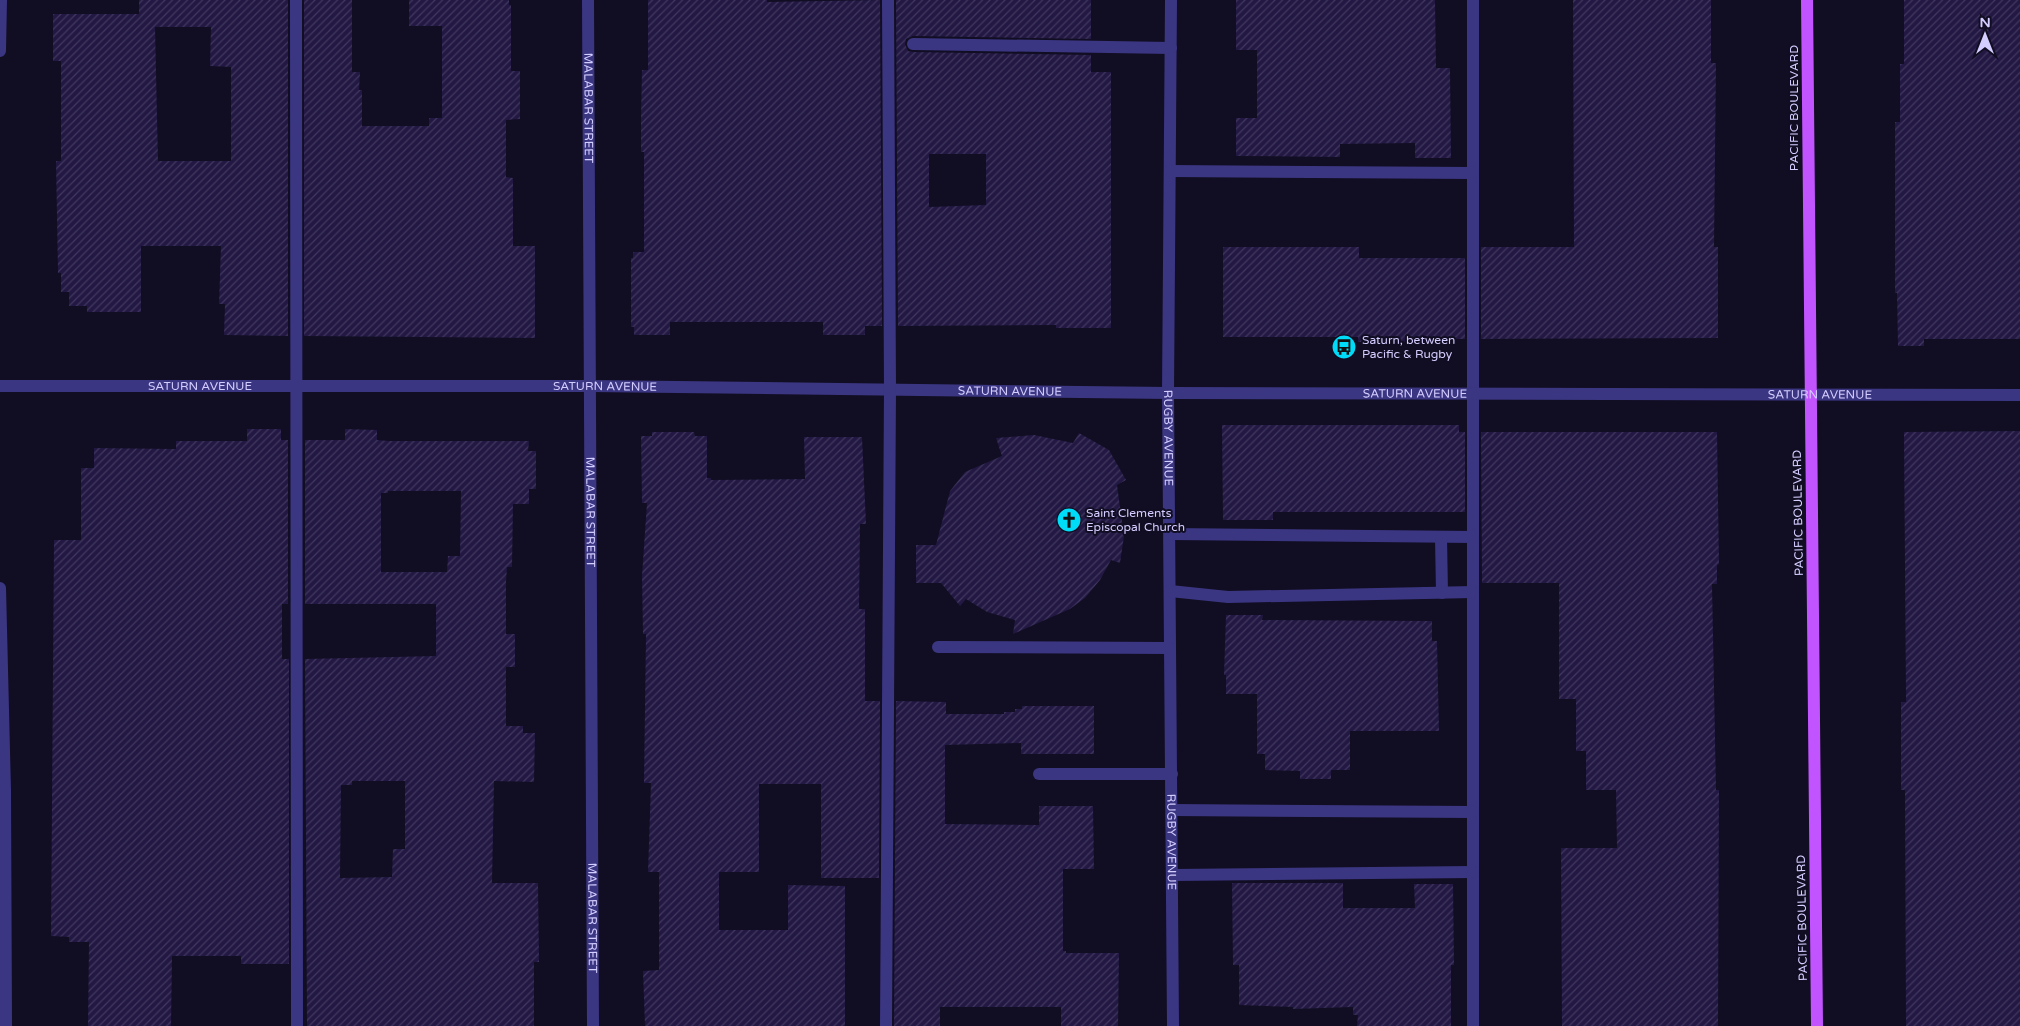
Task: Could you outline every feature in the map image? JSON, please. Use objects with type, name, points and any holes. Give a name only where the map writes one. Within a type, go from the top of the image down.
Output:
[{"type":"main road","name":"PACIFIC BOULEVARD","points":[[1807,0],[1817,1026]]},
{"type":"street","points":[[0,51],[1,0]]},
{"type":"street","points":[[296,0],[297,1026]]},
{"type":"street","name":"MALABAR STREET","points":[[588,0],[593,1026]]},
{"type":"street","points":[[886,1026],[890,390],[888,0]]},
{"type":"street","name":"RUGBY AVENUE","points":[[1171,0],[1168,393],[1174,1026]]},
{"type":"street","points":[[1473,0],[1473,1026]]},
{"type":"street","points":[[913,44],[1171,48]]},
{"type":"street","points":[[1170,171],[1473,173]]},
{"type":"street","name":"SATURN AVENUE","points":[[0,386],[590,386],[1168,393],[2020,394]]},
{"type":"street","points":[[1170,534],[1473,537]]},
{"type":"street","points":[[1441,537],[1442,593]]},
{"type":"street","points":[[0,588],[6,1026]]},
{"type":"street","points":[[1170,591],[1228,597],[1473,592]]},
{"type":"street","points":[[938,648],[1170,648]]},
{"type":"street","points":[[1039,774],[1172,774]]},
{"type":"street","points":[[1172,810],[1473,812]]},
{"type":"street","points":[[1172,875],[1473,872]]},
{"type":"building","points":[[139,0],[288,0],[288,336],[224,335],[225,304],[219,304],[221,246],[141,246],[141,312],[87,312],[87,306],[69,306],[69,292],[61,292],[61,273],[58,273],[56,161],[61,161],[61,61],[53,61],[53,14],[139,14]],"holes":[[[155,27],[211,27],[210,66],[231,67],[231,161],[158,161]]]},
{"type":"building","points":[[304,0],[352,0],[352,72],[360,72],[359,90],[362,90],[362,126],[429,126],[429,118],[442,118],[442,26],[409,26],[409,0],[509,0],[509,5],[511,5],[511,71],[520,71],[520,119],[506,120],[506,177],[513,178],[513,246],[535,246],[535,338],[304,336]]},
{"type":"building","points":[[648,0],[767,0],[767,2],[880,0],[882,326],[865,326],[865,335],[823,335],[823,322],[670,322],[670,335],[634,335],[634,327],[631,327],[631,258],[633,258],[633,252],[644,252],[644,152],[641,152],[641,118],[642,70],[648,70]]},
{"type":"building","points":[[896,0],[1091,0],[1091,39],[913,36],[906,39],[905,44],[908,51],[913,52],[1091,55],[1091,72],[1111,72],[1111,328],[1056,328],[1056,325],[898,326]],"holes":[[[929,154],[986,154],[986,205],[929,207]]]},
{"type":"building","points":[[1236,0],[1435,0],[1436,68],[1450,68],[1451,158],[1415,158],[1415,143],[1340,144],[1340,157],[1236,156],[1236,118],[1257,118],[1257,50],[1236,50]]},
{"type":"building","points":[[1573,0],[1711,0],[1711,63],[1716,63],[1714,247],[1718,247],[1718,338],[1481,339],[1481,247],[1574,247]]},
{"type":"building","points":[[1904,0],[2020,0],[2020,339],[1924,339],[1924,346],[1898,346],[1897,293],[1895,293],[1895,122],[1900,122],[1900,64],[1904,64]]},
{"type":"building","points":[[1223,247],[1359,247],[1359,258],[1465,258],[1465,339],[1456,339],[1456,341],[1358,342],[1358,337],[1223,337]]},
{"type":"building","points":[[1222,425],[1459,425],[1459,432],[1465,432],[1465,512],[1273,512],[1273,520],[1223,520]]},
{"type":"building","points":[[247,429],[281,429],[281,440],[288,440],[288,604],[282,604],[282,659],[289,659],[289,964],[241,964],[241,956],[172,956],[171,1026],[88,1026],[89,942],[69,942],[69,937],[51,936],[54,540],[81,540],[81,468],[94,468],[94,448],[176,449],[176,441],[247,441]]},
{"type":"building","points":[[345,429],[377,430],[377,440],[529,441],[528,451],[536,451],[536,489],[529,489],[529,504],[513,504],[512,567],[507,567],[506,582],[506,634],[515,634],[515,667],[506,667],[506,726],[523,726],[523,733],[535,733],[534,782],[494,781],[492,883],[538,883],[539,962],[534,962],[534,1026],[307,1026],[305,659],[436,656],[436,604],[305,604],[305,440],[345,440]],"holes":[[[388,491],[461,491],[460,556],[448,556],[447,572],[381,572],[381,493],[388,493]],[[352,781],[405,781],[405,849],[393,849],[392,877],[340,878],[341,785],[352,785]]]},
{"type":"building","points":[[2020,431],[2020,1026],[1906,1026],[1905,790],[1901,790],[1901,702],[1906,702],[1904,432]]},
{"type":"building","points":[[652,432],[694,432],[695,436],[707,436],[707,478],[711,478],[711,480],[805,479],[804,437],[862,437],[866,524],[860,524],[859,609],[865,609],[865,701],[880,701],[879,878],[821,878],[821,784],[759,784],[759,872],[719,872],[719,930],[788,930],[788,885],[845,886],[845,1026],[645,1026],[643,971],[659,970],[659,872],[648,872],[651,783],[644,783],[646,634],[643,634],[642,576],[647,503],[642,503],[641,436],[652,436]]},
{"type":"building","points":[[1481,432],[1717,432],[1719,564],[1717,565],[1717,584],[1712,584],[1716,790],[1719,790],[1718,1026],[1562,1026],[1561,848],[1617,848],[1616,790],[1586,790],[1586,751],[1576,751],[1576,699],[1559,699],[1559,583],[1482,583]]},
{"type":"building","points":[[1079,433],[1109,450],[1126,480],[1117,485],[1124,536],[1120,563],[1111,560],[1100,580],[1085,598],[1070,609],[1013,634],[1015,620],[987,612],[966,599],[960,606],[941,583],[916,583],[916,545],[936,545],[950,491],[965,472],[1002,456],[996,438],[1034,435],[1073,443]]},
{"type":"building","points":[[1226,615],[1263,615],[1262,620],[1432,621],[1432,641],[1437,641],[1439,731],[1350,731],[1350,770],[1331,770],[1331,779],[1300,779],[1300,771],[1265,770],[1265,754],[1257,754],[1257,694],[1226,694],[1226,675],[1224,675]]},
{"type":"building","points":[[896,701],[946,702],[946,714],[1004,714],[1004,712],[1015,712],[1015,709],[1022,709],[1022,706],[1094,706],[1094,754],[1021,754],[1021,743],[945,745],[945,824],[1039,825],[1039,806],[1093,806],[1094,869],[1063,869],[1063,951],[1066,951],[1066,953],[1119,953],[1118,1026],[1061,1026],[1061,1007],[940,1007],[940,1026],[894,1026]]},
{"type":"building","points":[[1232,883],[1343,883],[1343,908],[1415,908],[1414,884],[1453,884],[1454,965],[1451,965],[1451,1026],[1357,1026],[1358,1015],[1353,1015],[1353,1007],[1293,1009],[1293,1007],[1239,1005],[1239,965],[1233,965]]},
{"type":"place","name":"Saturn, between Pacific & Rugby","points":[[1344,347]]},
{"type":"place","name":"Saint Clements Episcopal Church","points":[[1069,520]]}]
